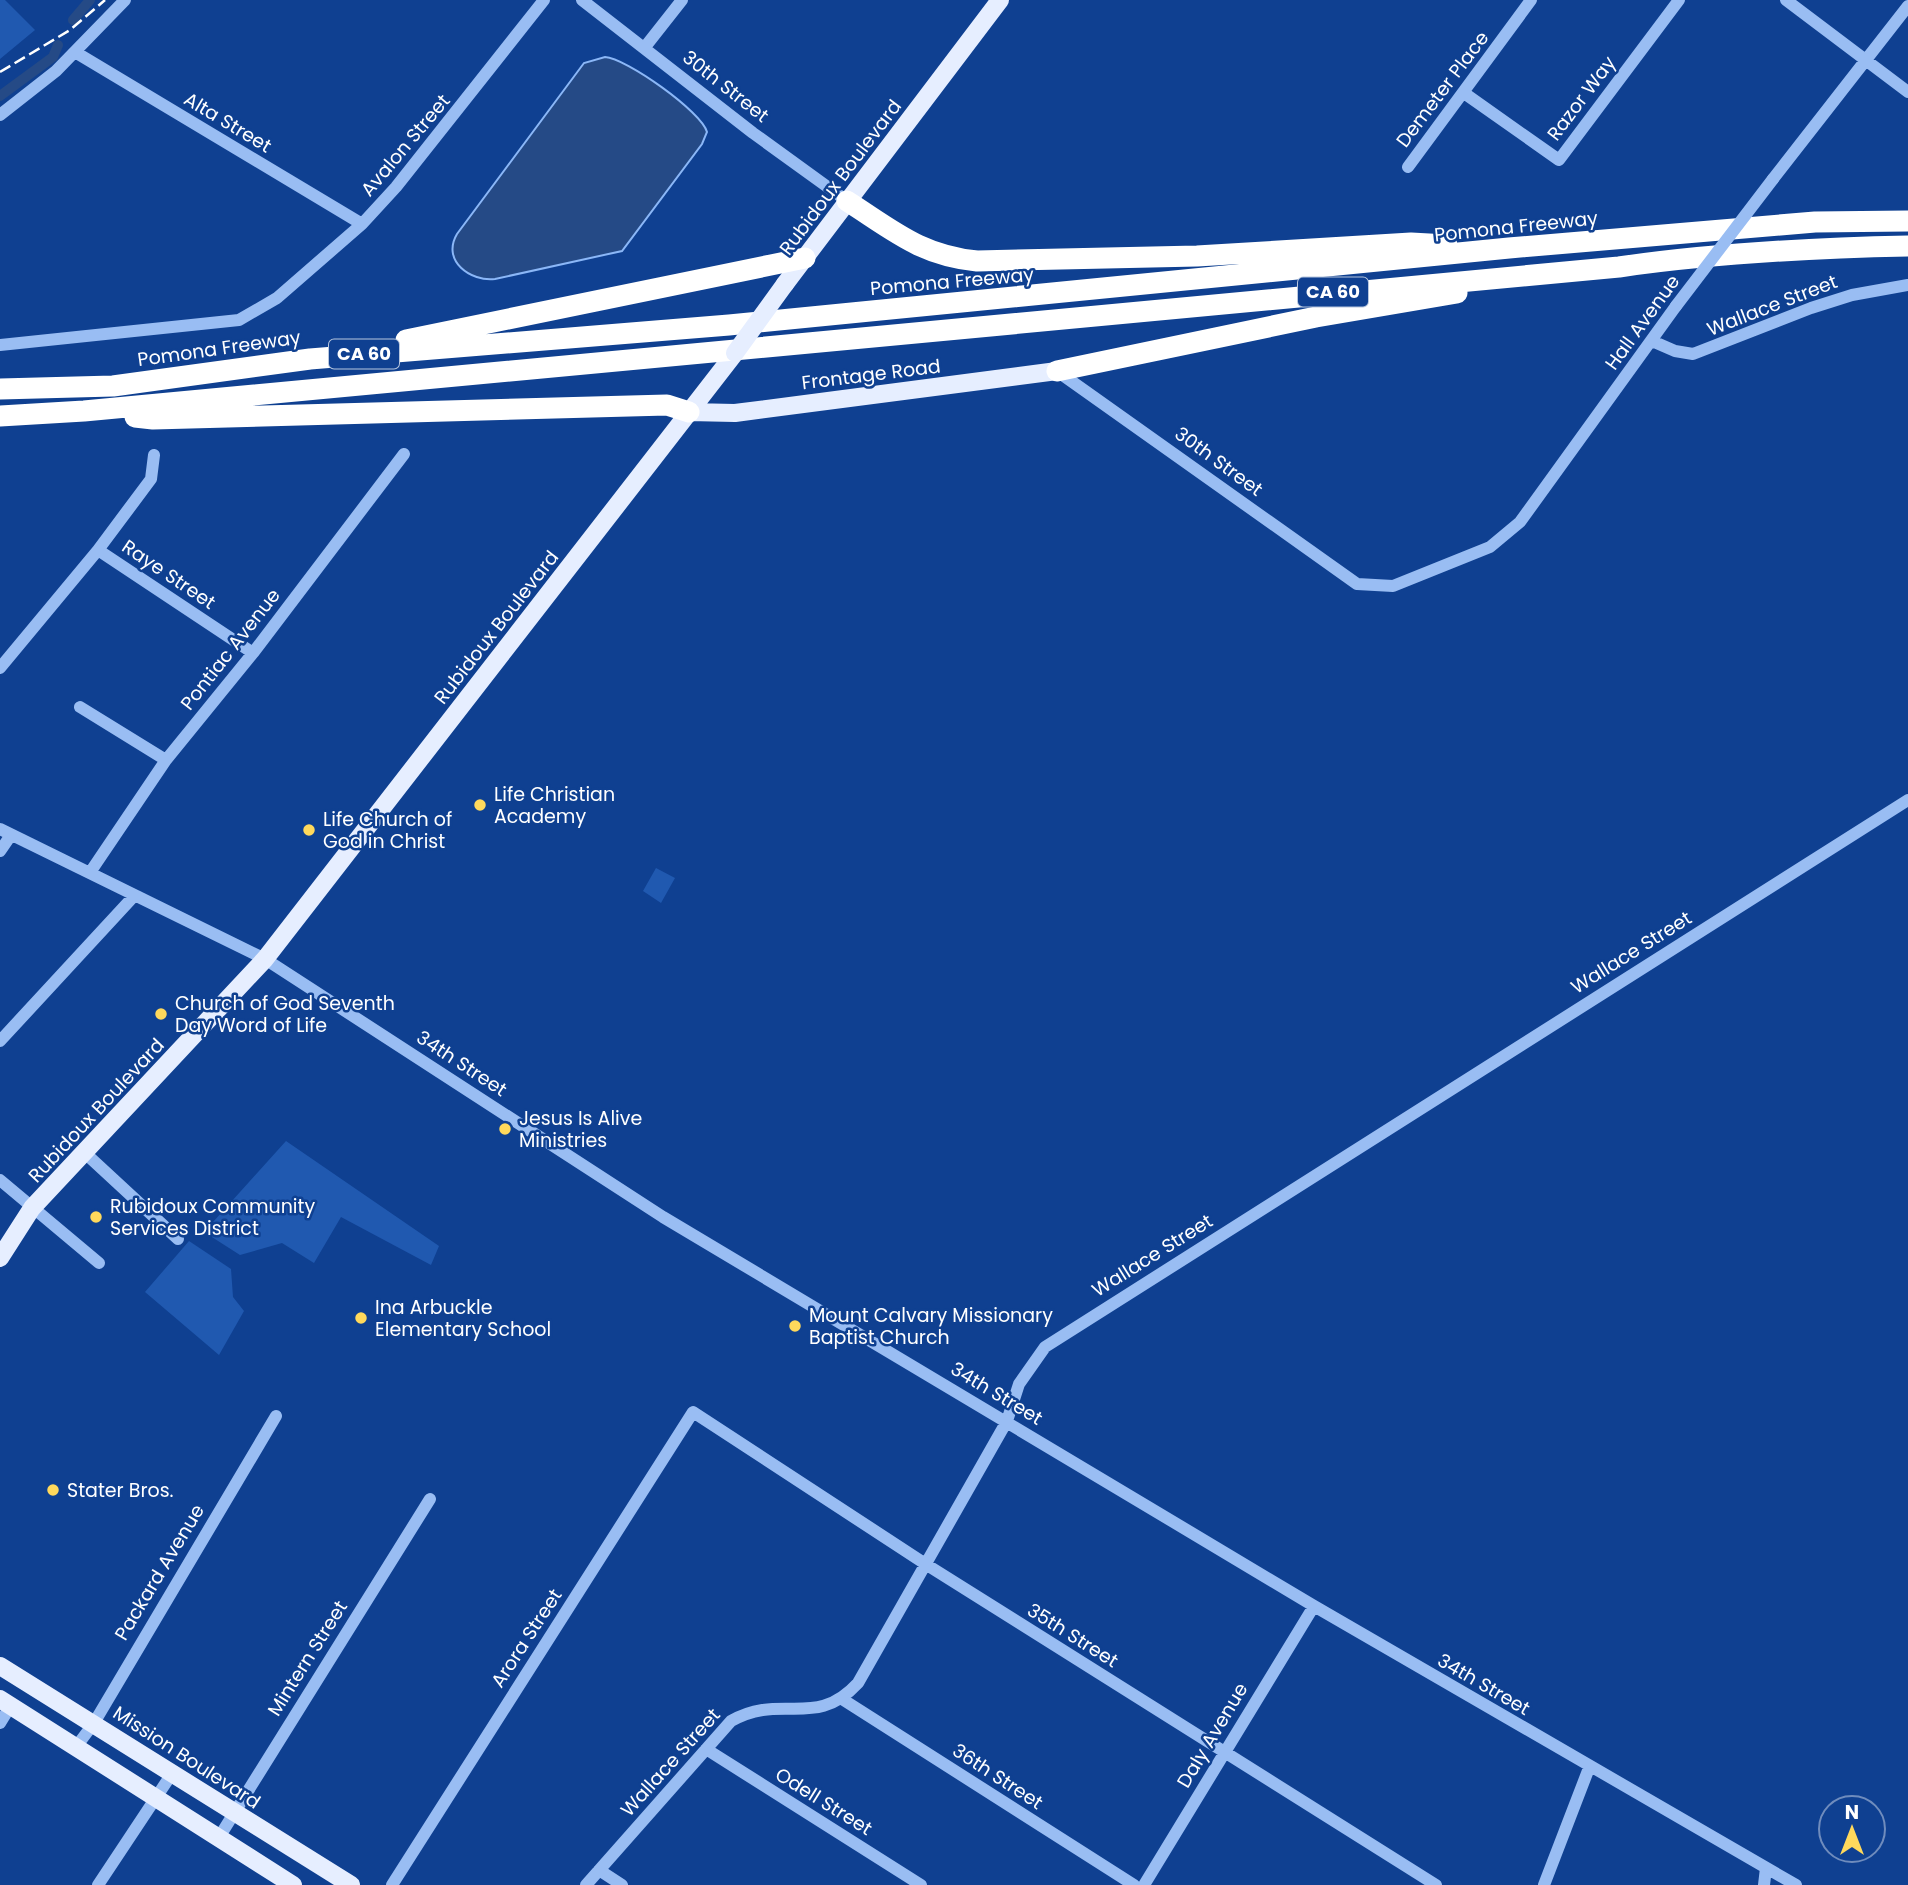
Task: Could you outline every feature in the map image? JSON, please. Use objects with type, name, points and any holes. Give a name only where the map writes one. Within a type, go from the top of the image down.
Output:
[{"type":"highway","points":[[847,201],[919,248],[947,258],[977,261],[1197,256],[1411,243],[1509,248]]},
{"type":"highway","name":"Pomona Freeway","points":[[0,389],[113,386],[257,364],[730,325],[1509,248],[1815,222],[1908,221]]},
{"type":"highway","name":"CA 60","points":[[0,415],[84,411],[1619,267],[1684,257],[1814,248],[1908,246]]},
{"type":"highway","points":[[257,364],[422,337],[805,258]]},
{"type":"highway","points":[[1057,371],[1316,317],[1619,267]]},
{"type":"highway","points":[[84,411],[153,419],[667,405],[690,412]]},
{"type":"main road","name":"Rubidoux Boulevard","points":[[0,1258],[32,1208],[265,959],[713,384],[847,201],[1000,0]]},
{"type":"main road","name":"Frontage Road","points":[[690,412],[735,413],[1057,371]]},
{"type":"main road","name":"Mission Boulevard","points":[[0,1666],[351,1885]]},
{"type":"main road","points":[[5,1702],[293,1885]]},
{"type":"street","points":[[0,115],[36,89],[125,0]]},
{"type":"street","name":"Avalon Street","points":[[0,345],[239,320],[277,298],[362,224],[446,128],[544,0]]},
{"type":"street","name":"30th Street","points":[[582,0],[753,133],[847,201]]},
{"type":"street","points":[[645,47],[681,0]]},
{"type":"street","name":"Demeter Place","points":[[1408,167],[1531,0]]},
{"type":"street","name":"Razor Way","points":[[1464,93],[1559,160],[1679,0]]},
{"type":"street","points":[[1786,0],[1908,92]]},
{"type":"street","name":"Hall Avenue","points":[[1357,584],[1393,586],[1490,547],[1520,523],[1676,306],[1908,6]]},
{"type":"street","name":"Alta Street","points":[[75,52],[362,224]]},
{"type":"street","name":"Wallace Street","points":[[1652,341],[1675,351],[1693,354],[1811,308],[1852,295],[1908,285]]},
{"type":"street","name":"30th Street","points":[[1057,371],[1357,584]]},
{"type":"street","name":"Pontiac Avenue","points":[[91,872],[166,761],[253,653],[404,454]]},
{"type":"street","points":[[0,667],[98,550],[151,479],[154,455]]},
{"type":"street","name":"Raye Street","points":[[98,550],[253,653]]},
{"type":"street","points":[[80,707],[166,761]]},
{"type":"street","name":"Wallace Street","points":[[586,1885],[732,1720],[765,1707],[812,1709],[842,1699],[858,1683],[927,1566],[1007,1421],[1019,1384],[1045,1347],[1908,800]]},
{"type":"street","points":[[0,851],[6,832]]},
{"type":"street","name":"34th Street","points":[[6,832],[265,959],[663,1217],[1314,1606],[1589,1768],[1796,1885]]},
{"type":"street","points":[[0,1041],[134,896]]},
{"type":"street","points":[[85,1153],[178,1239]]},
{"type":"street","points":[[0,1180],[99,1263]]},
{"type":"street","name":"35th Street","points":[[693,1412],[927,1566],[1436,1885]]},
{"type":"street","name":"Arora Street","points":[[392,1885],[693,1412]]},
{"type":"street","name":"Packard Avenue","points":[[76,1747],[94,1723],[276,1416]]},
{"type":"street","name":"Mintern Street","points":[[218,1839],[430,1499]]},
{"type":"street","name":"Daly Avenue","points":[[1144,1885],[1314,1606]]},
{"type":"street","name":"36th Street","points":[[842,1699],[1134,1885]]},
{"type":"street","points":[[0,1723],[5,1702]]},
{"type":"street","name":"Odell Street","points":[[706,1749],[921,1885]]},
{"type":"street","points":[[1544,1885],[1589,1768]]},
{"type":"street","points":[[98,1885],[173,1772]]},
{"type":"street","points":[[1764,1885],[1766,1868]]},
{"type":"street","points":[[599,1870],[622,1885]]},
{"type":"shaded area","points":[[0,0],[5,0],[35,30],[0,59]]},
{"type":"shaded area","points":[[605,57],[629,66],[645,76],[692,112],[707,132],[702,144],[622,251],[495,279],[468,273],[461,268],[453,253],[457,234],[584,63]]},
{"type":"shaded area","points":[[656,868],[675,878],[661,903],[643,891]]},
{"type":"shaded area","points":[[286,1141],[439,1246],[431,1265],[341,1217],[314,1263],[282,1243],[240,1255],[204,1232]]},
{"type":"shaded area","points":[[189,1241],[231,1269],[233,1297],[244,1311],[219,1355],[145,1292]]},
{"type":"waterway","points":[[73,20],[90,0]]},
{"type":"waterway","points":[[0,96],[53,57],[58,45]]},
{"type":"railway","points":[[0,72],[70,30],[105,0]]},
{"type":"place","name":"Life Christian Academy","points":[[480,805]]},
{"type":"place","name":"Life Church of God in Christ","points":[[309,830]]},
{"type":"place","name":"Church of God Seventh Day Word of Life","points":[[161,1014]]},
{"type":"place","name":"Jesus Is Alive Ministries","points":[[505,1129]]},
{"type":"place","name":"Rubidoux Community Services District","points":[[96,1217]]},
{"type":"place","name":"Ina Arbuckle Elementary School","points":[[361,1318]]},
{"type":"place","name":"Mount Calvary Missionary Baptist Church","points":[[795,1326]]},
{"type":"place","name":"Stater Bros.","points":[[53,1490]]}]
